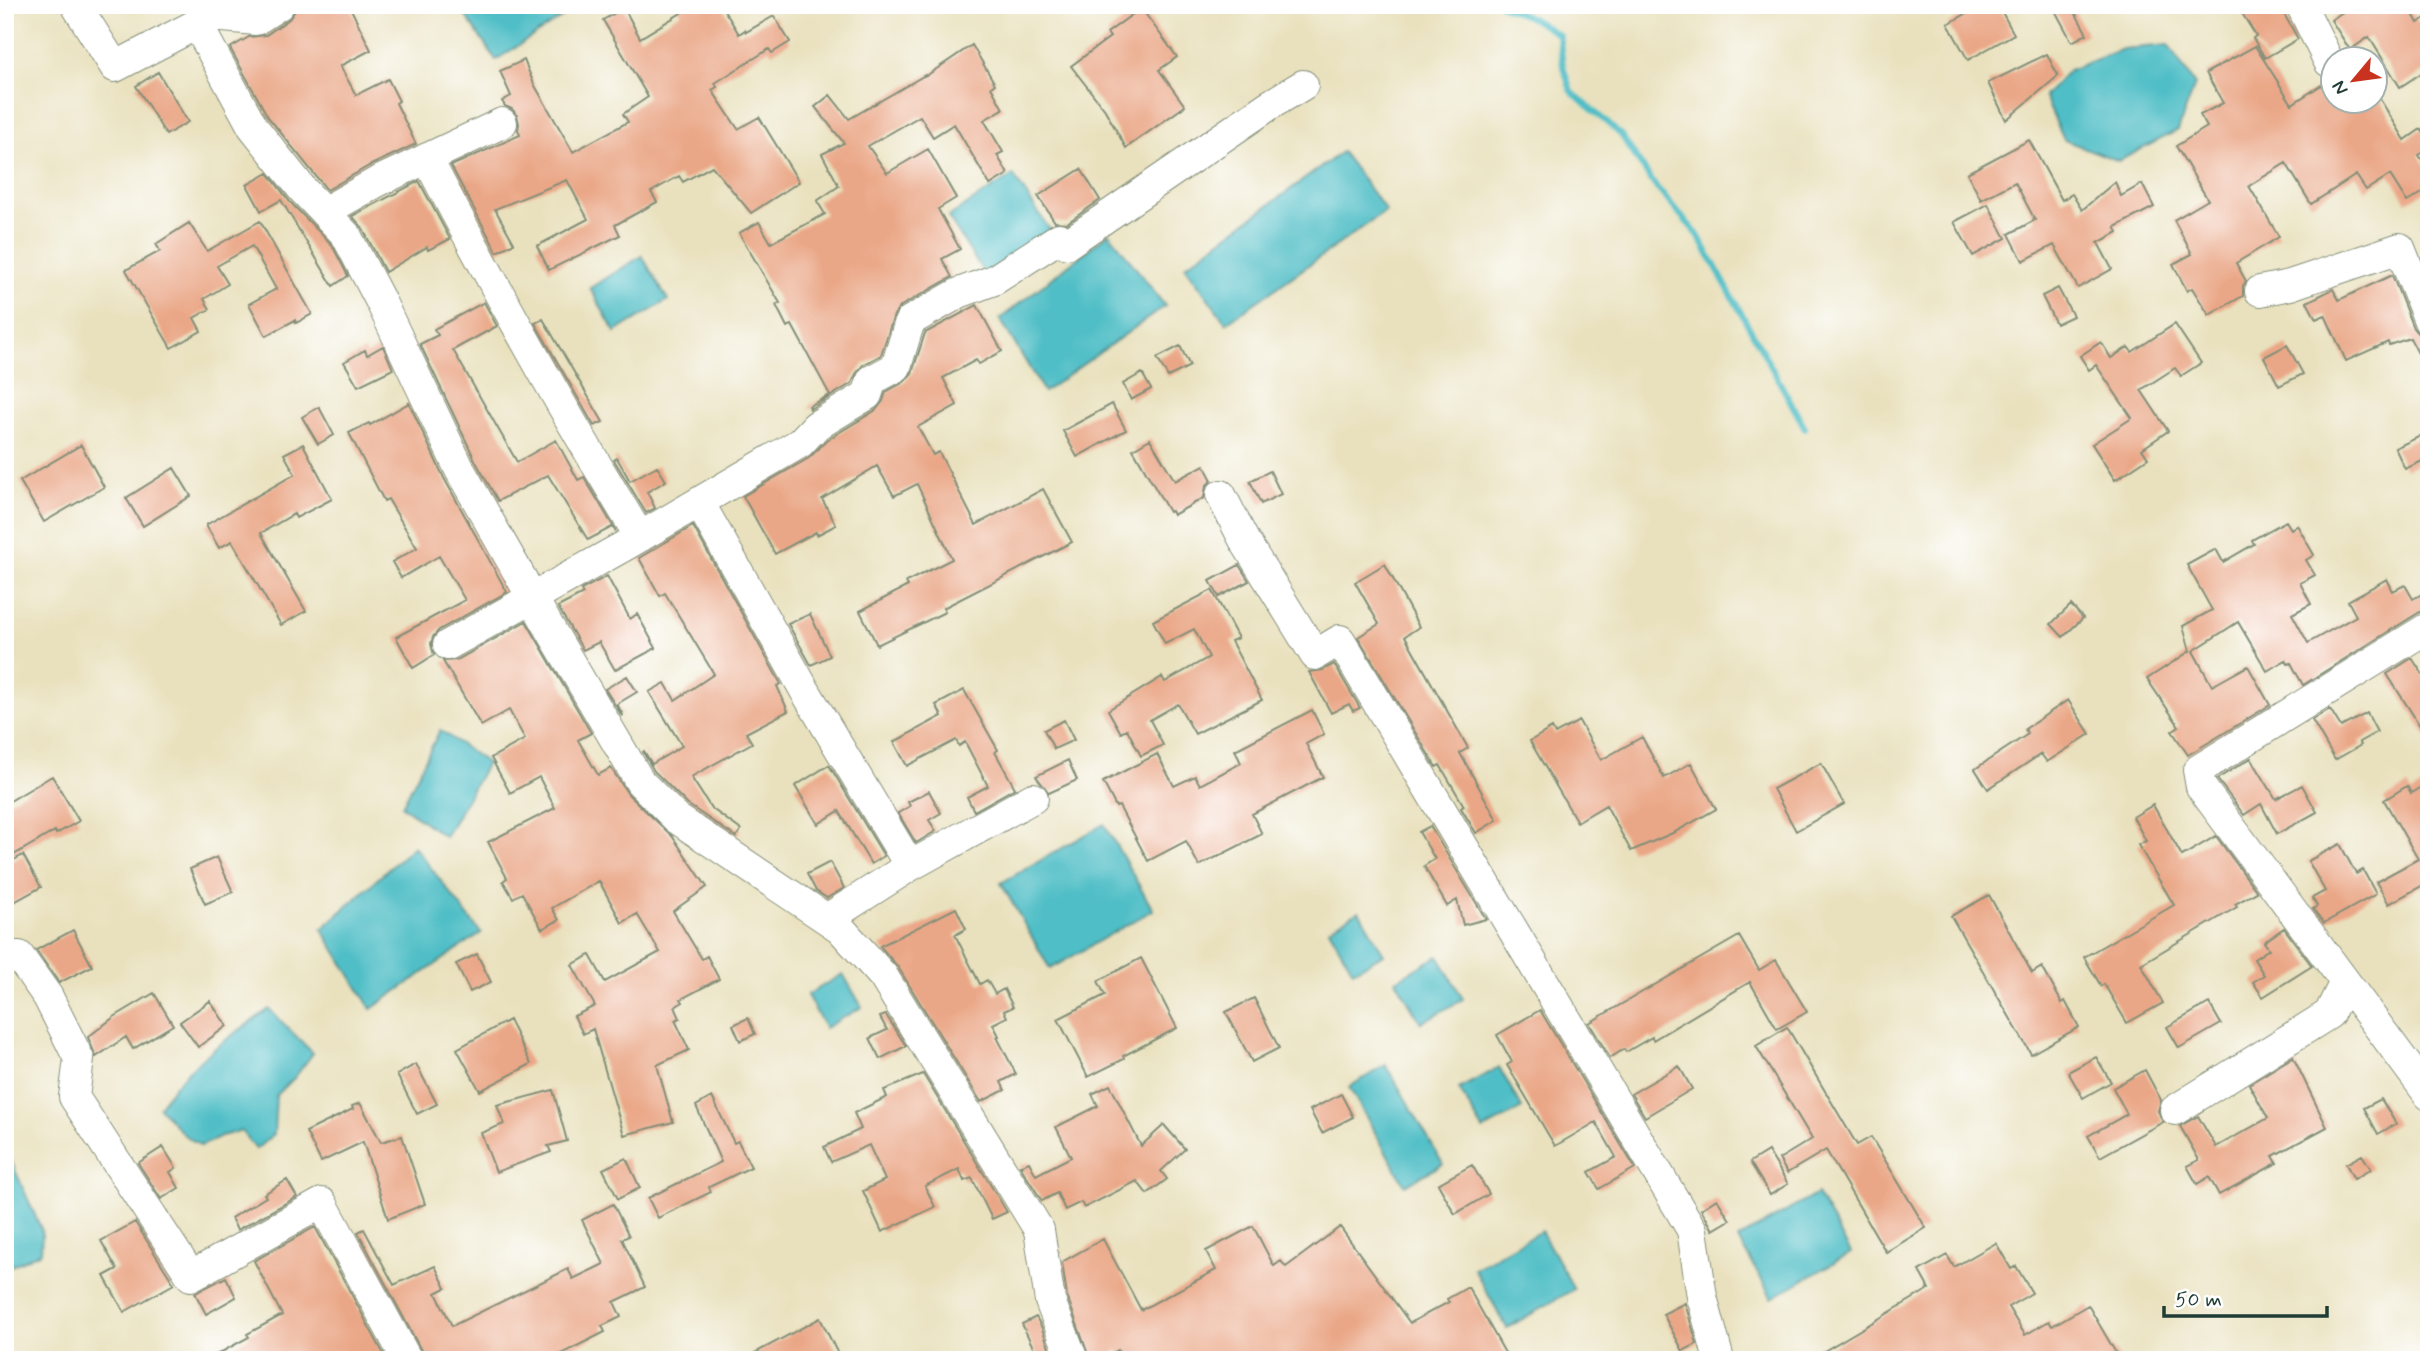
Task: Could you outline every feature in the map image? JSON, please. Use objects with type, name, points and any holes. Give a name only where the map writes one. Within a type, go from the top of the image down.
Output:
[{"type":"street","points":[[76,5],[115,67],[212,16],[256,20],[279,5]]},
{"type":"street","points":[[2301,5],[2321,46]]},
{"type":"street","points":[[197,24],[253,127],[303,190],[346,235],[382,302],[460,470],[640,782],[676,818],[840,928],[883,976],[1039,1230],[1050,1301],[1073,1360]]},
{"type":"street","points":[[448,645],[800,443],[816,426],[867,395],[872,380],[896,367],[910,321],[960,293],[993,280],[1059,239],[1067,244],[1256,113],[1303,85]]},
{"type":"street","points":[[324,212],[377,181],[502,123]]},
{"type":"street","points":[[427,158],[588,452],[640,537]]},
{"type":"street","points":[[2260,290],[2290,285],[2400,247],[2429,321]]},
{"type":"street","points":[[1221,495],[1244,540],[1315,655],[1340,640],[1692,1230],[1702,1297],[1719,1360]]},
{"type":"street","points":[[699,502],[770,630],[911,866]]},
{"type":"street","points":[[2429,626],[2198,770],[2201,787],[2429,1095]]},
{"type":"street","points":[[827,919],[911,866],[1033,798]]},
{"type":"street","points":[[5,957],[19,956],[48,997],[79,1059],[74,1097],[191,1276],[322,1203],[407,1360]]},
{"type":"street","points":[[2175,1110],[2329,1014],[2345,982]]},
{"type":"water","points":[[458,5],[581,5],[496,60]]},
{"type":"water","points":[[2168,45],[2195,85],[2178,130],[2119,161],[2064,140],[2044,96],[2069,70],[2123,49]]},
{"type":"water","points":[[1342,152],[1386,211],[1226,323],[1185,266]]},
{"type":"water","points":[[1013,175],[1054,236],[987,278],[948,217]]},
{"type":"water","points":[[1109,233],[1165,306],[1044,392],[1000,319]]},
{"type":"water","points":[[642,256],[668,300],[615,332],[590,288]]},
{"type":"water","points":[[440,730],[487,763],[445,837],[402,806]]},
{"type":"water","points":[[1104,824],[1153,910],[1050,969],[1001,883]]},
{"type":"water","points":[[414,846],[481,933],[371,1009],[322,929]]},
{"type":"water","points":[[1359,911],[1384,954],[1353,971],[1329,929]]},
{"type":"water","points":[[1438,956],[1463,999],[1421,1023],[1396,980]]},
{"type":"water","points":[[843,974],[862,1007],[825,1028],[807,995]]},
{"type":"water","points":[[269,1009],[313,1053],[276,1096],[274,1134],[256,1149],[241,1131],[221,1136],[201,1146],[183,1134],[159,1107],[195,1065]]},
{"type":"water","points":[[1386,1065],[1443,1164],[1405,1185],[1349,1087]]},
{"type":"water","points":[[1499,1067],[1522,1108],[1483,1130],[1459,1089]]},
{"type":"water","points":[[7,1152],[42,1231],[41,1252],[5,1269]]},
{"type":"water","points":[[1817,1194],[1851,1253],[1772,1298],[1738,1239]]},
{"type":"water","points":[[1541,1231],[1574,1289],[1507,1328],[1474,1269]]},
{"type":"building","points":[[299,5],[349,5],[371,50],[340,66],[356,95],[388,79],[399,101],[396,103],[416,144],[327,190],[268,117],[230,48],[249,37],[266,35],[289,19]]},
{"type":"building","points":[[677,5],[721,5],[739,34],[774,16],[790,42],[772,53],[769,49],[715,83],[717,87],[712,90],[738,129],[759,117],[799,182],[751,213],[712,166],[683,182],[679,176],[651,192],[657,202],[615,225],[620,235],[549,270],[537,246],[588,219],[567,180],[495,209],[514,243],[497,252],[451,166],[520,135],[517,115],[502,101],[511,96],[500,71],[524,60],[534,84],[573,152],[628,122],[623,114],[648,97],[603,20],[624,8],[640,38],[681,13]]},
{"type":"building","points":[[1982,5],[1998,5],[2014,34],[1968,60],[1948,24]]},
{"type":"building","points":[[2052,5],[2071,5],[2087,34],[2072,42]]},
{"type":"building","points":[[2237,5],[2279,5],[2298,39],[2265,58],[2253,38],[2256,36]]},
{"type":"building","points":[[2353,5],[2408,5],[2418,23],[2429,16],[2429,68],[2400,87],[2388,68],[2388,46],[2375,46],[2369,37],[2356,46],[2347,46],[2331,20]]},
{"type":"building","points":[[1141,8],[1177,57],[1159,70],[1185,106],[1126,148],[1105,110],[1071,66],[1110,37],[1107,33]]},
{"type":"building","points":[[972,45],[995,84],[991,87],[1003,109],[984,120],[1003,152],[997,155],[1008,174],[990,185],[954,124],[933,137],[920,116],[868,146],[887,173],[928,149],[956,198],[938,209],[960,249],[942,259],[952,277],[901,306],[894,315],[881,355],[863,365],[852,383],[810,409],[809,406],[830,395],[792,325],[787,327],[776,305],[780,303],[739,233],[759,222],[771,243],[825,214],[817,201],[839,186],[822,154],[844,143],[815,107],[830,95],[849,119],[926,76]]},
{"type":"building","points":[[2255,46],[2292,104],[2318,87],[2318,116],[2388,116],[2388,112],[2405,140],[2421,129],[2429,141],[2429,149],[2419,155],[2429,171],[2429,189],[2407,202],[2390,175],[2366,190],[2356,175],[2311,204],[2286,163],[2249,186],[2279,237],[2236,263],[2246,281],[2243,296],[2209,315],[2192,288],[2187,291],[2173,264],[2192,254],[2174,220],[2208,200],[2176,146],[2207,127],[2200,115],[2223,103],[2206,73]]},
{"type":"building","points":[[2047,54],[2058,76],[2006,120],[1988,83]]},
{"type":"building","points":[[158,72],[188,122],[166,135],[136,86]]},
{"type":"building","points":[[2029,140],[2062,200],[2072,194],[2082,210],[2115,182],[2121,196],[2142,184],[2154,207],[2115,227],[2118,232],[2098,243],[2112,269],[2078,288],[2054,245],[2023,261],[2009,234],[2035,220],[2015,182],[1981,200],[1967,173]]},
{"type":"building","points":[[1081,169],[1100,200],[1067,223],[1055,222],[1038,196]]},
{"type":"building","points":[[268,173],[290,202],[332,245],[348,276],[333,286],[281,200],[261,211],[247,185]]},
{"type":"building","points":[[419,181],[450,239],[428,250],[427,247],[385,272],[362,227],[352,216]]},
{"type":"building","points":[[1988,204],[2006,238],[1973,256],[1954,222]]},
{"type":"building","points":[[260,221],[312,314],[266,336],[249,304],[276,289],[252,246],[217,266],[228,284],[204,299],[210,309],[194,318],[201,331],[171,348],[126,270],[160,251],[156,244],[189,223],[207,251]]},
{"type":"building","points":[[2392,275],[2413,328],[2419,335],[2429,338],[2429,374],[2410,338],[2389,345],[2388,342],[2346,361],[2325,315],[2316,319],[2307,302],[2333,289],[2339,300]]},
{"type":"building","points":[[2058,288],[2073,316],[2056,324],[2042,296]]},
{"type":"building","points":[[484,302],[497,326],[453,350],[517,462],[556,440],[578,480],[584,477],[616,531],[612,527],[588,540],[548,475],[498,501],[476,462],[420,344],[438,335],[434,329]]},
{"type":"building","points":[[977,305],[1002,351],[979,364],[976,360],[943,378],[957,405],[918,427],[933,455],[939,452],[976,525],[1043,489],[1072,542],[943,608],[945,612],[877,645],[860,611],[908,586],[906,582],[952,559],[917,484],[894,496],[877,466],[822,499],[836,525],[817,535],[816,532],[775,554],[743,496],[809,458],[827,440],[876,410],[886,392],[904,382],[912,373],[925,333]]},
{"type":"building","points":[[543,319],[603,422],[594,426],[535,323]]},
{"type":"building","points":[[2175,324],[2201,363],[2181,376],[2175,368],[2141,390],[2168,431],[2142,449],[2148,458],[2115,480],[2092,444],[2132,418],[2096,365],[2089,370],[2080,356],[2101,342],[2111,358],[2128,347],[2132,352]]},
{"type":"building","points":[[2287,345],[2303,374],[2279,386],[2264,357]]},
{"type":"building","points":[[383,346],[393,369],[358,386],[344,362],[365,350],[367,355]]},
{"type":"building","points":[[1180,346],[1190,366],[1168,377],[1157,358]]},
{"type":"building","points":[[1142,373],[1151,389],[1131,400],[1123,384]]},
{"type":"building","points":[[409,403],[444,478],[507,592],[439,630],[431,644],[434,655],[413,668],[396,637],[465,600],[439,556],[401,578],[392,562],[417,548],[388,499],[384,501],[349,433],[369,423],[370,425]]},
{"type":"building","points":[[1112,404],[1126,430],[1077,457],[1063,431]]},
{"type":"building","points":[[319,407],[334,435],[318,444],[302,417]]},
{"type":"building","points":[[2429,432],[2429,458],[2405,469],[2395,448]]},
{"type":"building","points":[[1150,439],[1175,481],[1204,465],[1212,480],[1206,486],[1204,498],[1173,515],[1169,512],[1133,449]]},
{"type":"building","points":[[303,444],[332,499],[296,518],[294,514],[261,533],[306,611],[281,625],[232,541],[219,548],[206,525],[295,474],[284,454]]},
{"type":"building","points":[[81,445],[104,487],[44,522],[20,481]]},
{"type":"building","points":[[617,458],[630,481],[657,466],[666,481],[647,492],[655,508],[646,513],[614,460]]},
{"type":"building","points":[[174,468],[191,496],[143,526],[126,498]]},
{"type":"building","points":[[1270,471],[1281,494],[1261,504],[1250,481]]},
{"type":"building","points":[[2286,521],[2291,529],[2297,525],[2314,555],[2306,560],[2315,575],[2300,583],[2311,604],[2292,614],[2308,643],[2356,616],[2348,601],[2387,579],[2393,591],[2405,585],[2413,599],[2429,590],[2429,610],[2420,612],[2303,685],[2291,663],[2288,664],[2286,660],[2267,671],[2238,622],[2193,651],[2212,686],[2248,666],[2270,705],[2188,755],[2172,731],[2179,726],[2147,679],[2190,651],[2183,626],[2212,610],[2187,565],[2216,549],[2223,562],[2254,544],[2252,540]]},
{"type":"building","points":[[693,526],[781,684],[777,686],[788,711],[746,733],[752,743],[691,777],[711,808],[741,830],[736,837],[687,804],[654,771],[643,752],[652,764],[682,746],[649,692],[665,683],[675,700],[714,674],[665,593],[660,596],[639,558]]},
{"type":"building","points":[[1385,564],[1419,627],[1405,636],[1468,748],[1460,753],[1497,820],[1476,833],[1440,765],[1436,767],[1358,637],[1379,624],[1355,582]]},
{"type":"building","points":[[1239,565],[1249,581],[1219,597],[1210,581]]},
{"type":"building","points":[[607,576],[630,619],[637,614],[656,648],[615,670],[599,642],[583,650],[558,607],[583,594],[581,590]]},
{"type":"building","points":[[1212,590],[1238,638],[1231,641],[1262,700],[1195,734],[1178,704],[1150,720],[1163,745],[1141,756],[1127,729],[1121,733],[1108,710],[1162,677],[1165,682],[1209,657],[1194,629],[1165,644],[1153,621]]},
{"type":"building","points":[[2071,605],[2083,618],[2063,637],[2051,624]]},
{"type":"building","points":[[810,614],[830,656],[811,665],[788,624]]},
{"type":"building","points":[[526,621],[591,733],[578,740],[598,775],[611,768],[628,794],[672,836],[707,887],[673,911],[702,959],[707,956],[719,979],[681,999],[683,1002],[675,1007],[680,1018],[675,1020],[689,1050],[657,1065],[673,1122],[624,1135],[593,1029],[583,1034],[574,1016],[595,1006],[572,965],[590,955],[605,982],[660,952],[637,914],[622,923],[599,881],[552,908],[559,920],[542,929],[522,893],[513,898],[503,881],[507,878],[488,842],[555,808],[539,777],[510,793],[491,758],[525,739],[509,710],[481,726],[443,661],[457,660]]},
{"type":"building","points":[[2412,658],[2429,684],[2429,740],[2387,674]]},
{"type":"building","points":[[1334,664],[1360,708],[1353,711],[1349,704],[1331,713],[1309,672],[1323,670]]},
{"type":"building","points":[[627,676],[637,692],[617,704],[622,716],[605,689]]},
{"type":"building","points":[[964,690],[998,750],[995,752],[1015,788],[974,811],[967,797],[988,786],[965,742],[959,746],[956,740],[907,766],[894,742],[942,716],[936,705]]},
{"type":"building","points":[[2068,700],[2090,734],[2047,762],[2041,754],[1988,789],[1975,769],[2028,734],[2025,729]]},
{"type":"building","points":[[2330,709],[2341,727],[2367,713],[2377,732],[2335,760],[2312,720]]},
{"type":"building","points":[[1312,710],[1324,734],[1306,744],[1323,777],[1252,814],[1262,834],[1199,866],[1186,841],[1148,861],[1103,782],[1157,754],[1174,786],[1195,776],[1200,785],[1241,763],[1235,750]]},
{"type":"building","points":[[1064,720],[1074,740],[1054,749],[1044,730]]},
{"type":"building","points":[[1579,721],[1601,760],[1642,737],[1664,778],[1691,763],[1716,809],[1675,832],[1631,851],[1606,805],[1577,822],[1530,741],[1552,728],[1555,734]]},
{"type":"building","points":[[2251,758],[2276,799],[2302,785],[2317,812],[2277,834],[2261,804],[2244,815],[2217,779]]},
{"type":"building","points":[[1068,760],[1077,780],[1049,793],[1036,776]]},
{"type":"building","points":[[1821,763],[1844,804],[1796,831],[1773,789]]},
{"type":"building","points":[[829,765],[884,856],[871,864],[839,811],[818,824],[795,786]]},
{"type":"building","points":[[52,776],[79,821],[56,834],[55,831],[5,860],[5,804]]},
{"type":"building","points":[[2429,782],[2429,882],[2389,904],[2376,882],[2418,859],[2384,800],[2407,786],[2411,793]]},
{"type":"building","points":[[929,791],[941,813],[929,820],[936,831],[916,843],[898,813],[910,806],[908,802]]},
{"type":"building","points":[[2153,805],[2182,856],[2216,836],[2257,892],[2235,904],[2237,907],[2141,964],[2163,1003],[2127,1023],[2084,957],[2174,905],[2138,845],[2146,841],[2133,817]]},
{"type":"building","points":[[1430,826],[1486,919],[1463,925],[1457,900],[1447,906],[1424,866],[1435,859],[1419,832]]},
{"type":"building","points":[[2340,844],[2356,874],[2363,870],[2376,894],[2324,923],[2313,909],[2317,906],[2312,898],[2325,891],[2308,861]]},
{"type":"building","points":[[23,855],[41,887],[5,907],[5,865]]},
{"type":"building","points":[[217,857],[233,892],[205,904],[190,869]]},
{"type":"building","points":[[830,862],[844,888],[827,898],[816,891],[807,874]]},
{"type":"building","points":[[1989,895],[2032,973],[2042,967],[2079,1027],[2031,1054],[1951,916]]},
{"type":"building","points":[[956,908],[966,929],[955,935],[980,984],[987,980],[995,994],[1004,989],[1013,1007],[1004,1011],[1007,1017],[993,1024],[1016,1074],[1001,1082],[1005,1090],[981,1102],[898,967],[880,946]]},
{"type":"building","points":[[2284,928],[2312,966],[2263,997],[2253,982],[2264,975],[2254,959],[2269,949],[2264,942]]},
{"type":"building","points":[[73,930],[92,966],[59,983],[36,950]]},
{"type":"building","points":[[1739,936],[1759,970],[1776,960],[1807,1012],[1777,1029],[1750,982],[1653,1040],[1652,1037],[1610,1058],[1589,1023]]},
{"type":"building","points":[[477,954],[491,982],[470,992],[456,964]]},
{"type":"building","points":[[1141,958],[1177,1028],[1088,1077],[1058,1019],[1105,995],[1098,981]]},
{"type":"building","points":[[154,993],[173,1025],[133,1049],[126,1037],[96,1057],[88,1037],[114,1017]]},
{"type":"building","points":[[1254,998],[1279,1048],[1252,1062],[1226,1012]]},
{"type":"building","points":[[210,1001],[227,1026],[198,1047],[180,1022]]},
{"type":"building","points":[[2209,1003],[2221,1024],[2179,1048],[2167,1027]]},
{"type":"building","points":[[1540,1010],[1635,1168],[1599,1189],[1589,1172],[1616,1157],[1596,1122],[1555,1146],[1507,1065],[1512,1062],[1497,1035]]},
{"type":"building","points":[[886,1015],[906,1046],[880,1059],[870,1038],[887,1030],[880,1017]]},
{"type":"building","points":[[748,1018],[755,1034],[740,1041],[733,1025]]},
{"type":"building","points":[[509,1020],[531,1064],[480,1091],[457,1049]]},
{"type":"building","points":[[1787,1027],[1857,1145],[1871,1137],[1926,1228],[1886,1252],[1826,1150],[1787,1173],[1779,1159],[1812,1139],[1756,1046]]},
{"type":"building","points":[[2096,1057],[2111,1082],[2083,1098],[2068,1072]]},
{"type":"building","points":[[2293,1057],[2327,1127],[2273,1156],[2277,1163],[2219,1195],[2209,1177],[2197,1184],[2187,1166],[2199,1160],[2180,1126],[2198,1116],[2216,1147],[2268,1118],[2249,1084]]},
{"type":"building","points":[[416,1064],[437,1104],[417,1114],[397,1075]]},
{"type":"building","points":[[1679,1066],[1692,1089],[1645,1117],[1631,1094]]},
{"type":"building","points":[[2145,1070],[2161,1100],[2158,1111],[2163,1122],[2100,1157],[2088,1136],[2127,1114],[2113,1088]]},
{"type":"building","points":[[923,1074],[1007,1212],[992,1219],[972,1178],[964,1181],[959,1169],[925,1186],[935,1207],[882,1232],[863,1191],[885,1180],[869,1145],[831,1162],[824,1147],[861,1129],[854,1113],[887,1097],[884,1090]]},
{"type":"building","points":[[1110,1085],[1141,1146],[1164,1125],[1185,1149],[1161,1171],[1167,1179],[1147,1194],[1137,1181],[1084,1208],[1081,1202],[1065,1210],[1057,1193],[1042,1201],[1020,1166],[1029,1162],[1036,1175],[1071,1157],[1056,1127],[1098,1106],[1092,1094]]},
{"type":"building","points":[[553,1090],[567,1141],[548,1146],[551,1152],[496,1172],[481,1133],[504,1124],[497,1105]]},
{"type":"building","points":[[1341,1094],[1353,1117],[1322,1133],[1310,1110]]},
{"type":"building","points":[[712,1097],[734,1143],[738,1141],[751,1167],[709,1187],[711,1192],[658,1218],[648,1198],[721,1162],[696,1106]]},
{"type":"building","points":[[2381,1099],[2396,1124],[2378,1134],[2364,1108]]},
{"type":"building","points":[[360,1103],[381,1142],[402,1136],[425,1204],[388,1219],[363,1142],[321,1162],[306,1132]]},
{"type":"building","points":[[163,1147],[176,1168],[170,1172],[179,1188],[161,1199],[138,1163]]},
{"type":"building","points":[[1768,1151],[1788,1184],[1770,1195],[1750,1162]]},
{"type":"building","points":[[2362,1155],[2371,1169],[2354,1179],[2346,1164]]},
{"type":"building","points":[[626,1158],[640,1188],[618,1199],[603,1169]]},
{"type":"building","points":[[1472,1165],[1489,1194],[1455,1214],[1438,1184]]},
{"type":"building","points":[[287,1180],[297,1197],[237,1230],[231,1218],[266,1197],[264,1194]]},
{"type":"building","points":[[1717,1199],[1730,1220],[1713,1230],[1701,1209]]},
{"type":"building","points":[[613,1204],[629,1236],[622,1239],[645,1287],[614,1302],[621,1317],[602,1326],[605,1332],[561,1354],[564,1360],[424,1360],[358,1232],[364,1229],[394,1285],[435,1266],[446,1288],[436,1293],[452,1326],[568,1269],[573,1279],[604,1264],[582,1220]]},
{"type":"building","points":[[135,1222],[174,1284],[124,1312],[104,1276],[117,1269],[101,1241]]},
{"type":"building","points":[[1253,1226],[1274,1266],[1281,1261],[1286,1267],[1340,1227],[1410,1323],[1449,1302],[1447,1299],[1468,1287],[1509,1360],[1123,1360],[1118,1350],[1100,1360],[1090,1360],[1067,1296],[1062,1262],[1103,1239],[1141,1310],[1216,1270],[1206,1251]]},
{"type":"building","points":[[315,1227],[387,1360],[207,1360],[282,1315],[254,1261]]},
{"type":"building","points":[[1996,1243],[2011,1269],[2016,1266],[2032,1293],[2008,1307],[2025,1335],[2049,1321],[2052,1326],[2088,1305],[2120,1360],[1809,1360],[1929,1289],[1919,1271],[1947,1255],[1954,1267]]},
{"type":"building","points":[[226,1277],[236,1297],[206,1314],[195,1293]]},
{"type":"building","points":[[1685,1303],[1697,1344],[1683,1351],[1663,1314]]},
{"type":"building","points":[[1036,1317],[1054,1360],[1039,1360],[1022,1324]]},
{"type":"building","points":[[820,1318],[838,1354],[827,1360],[742,1360]]},
{"type":"waterway","points":[[1501,5],[1533,19],[1559,35],[1563,66],[1571,91],[1621,135],[1655,186],[1698,235],[1805,428]]}]
